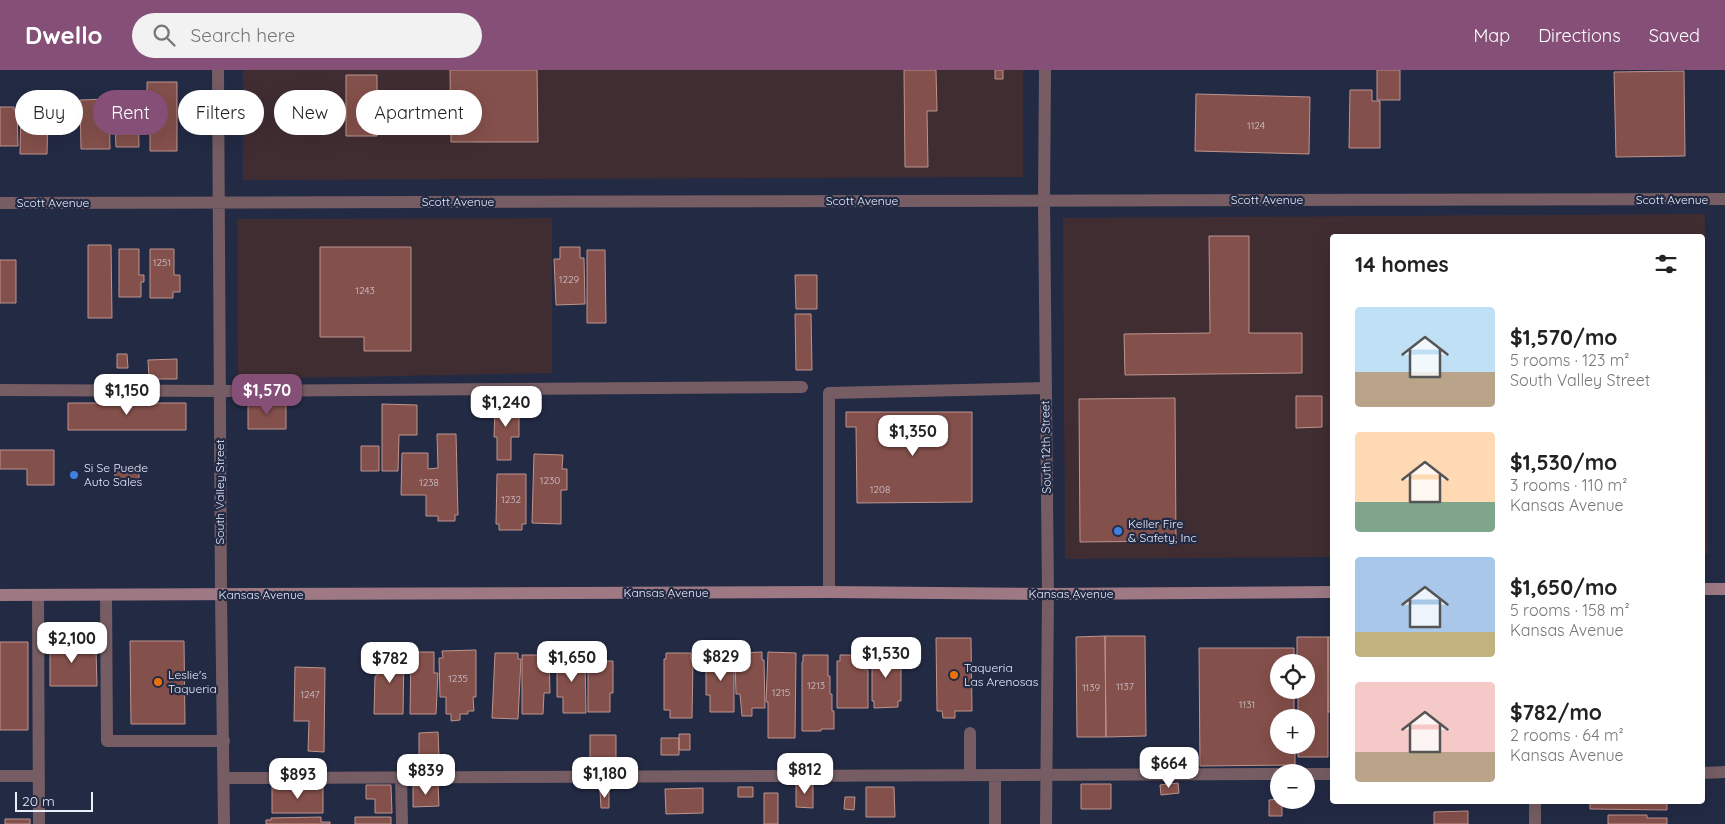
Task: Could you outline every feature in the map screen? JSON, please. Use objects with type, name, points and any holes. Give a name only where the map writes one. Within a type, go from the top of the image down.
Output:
[{"type":"main road","points":[[1705,589],[1725,589]]},
{"type":"main road","name":"Kansas Avenue","points":[[0,595],[1330,592]]},
{"type":"street","name":"South Valley Street","points":[[218,70],[224,824]]},
{"type":"street","name":"South 12th Street","points":[[1045,70],[1044,201],[1048,594],[1046,824]]},
{"type":"street","name":"Scott Avenue","points":[[0,203],[1725,200]]},
{"type":"street","points":[[0,390],[220,391],[802,387]]},
{"type":"street","points":[[829,592],[829,393],[1046,388]]},
{"type":"street","points":[[38,595],[39,824]]},
{"type":"street","points":[[106,595],[108,741],[224,741]]},
{"type":"street","points":[[970,733],[970,775]]},
{"type":"street","points":[[1705,773],[1725,772]]},
{"type":"street","points":[[224,778],[1270,774]]},
{"type":"street","points":[[1315,774],[1330,774]]},
{"type":"street","points":[[995,775],[995,824]]},
{"type":"street","points":[[0,776],[38,776]]},
{"type":"street","points":[[401,777],[402,824]]},
{"type":"street","points":[[1535,804],[1535,824]]},
{"type":"shaded area","points":[[243,70],[1023,70],[1023,177],[243,180],[243,135],[264,135],[264,90],[243,90]]},
{"type":"shaded area","points":[[1705,214],[1708,554],[1705,554],[1705,234],[1330,234],[1330,557],[1065,559],[1063,218]]},
{"type":"shaded area","points":[[552,218],[552,373],[238,379],[237,219]]},
{"type":"building","points":[[450,70],[537,70],[538,142],[451,142],[451,135],[482,135],[482,90],[450,90]]},
{"type":"building","points":[[904,70],[936,70],[937,111],[927,111],[928,167],[905,167]]},
{"type":"building","points":[[995,70],[1003,70],[1003,79],[995,79]]},
{"type":"building","points":[[1377,70],[1400,70],[1400,100],[1377,100]]},
{"type":"building","points":[[1684,71],[1685,156],[1616,157],[1614,72]]},
{"type":"building","points":[[346,75],[377,75],[377,90],[356,90],[356,135],[377,136],[346,136]]},
{"type":"building","points":[[147,82],[177,82],[177,151],[150,151],[150,135],[168,135],[168,90],[147,90]]},
{"type":"building","points":[[1350,90],[1372,90],[1372,101],[1380,101],[1380,148],[1349,148]]},
{"type":"building","points":[[1196,94],[1310,97],[1309,154],[1195,151]]},
{"type":"building","points":[[83,100],[93,100],[93,135],[110,135],[110,149],[81,149]]},
{"type":"building","points":[[0,107],[14,107],[15,135],[18,135],[18,146],[0,146]]},
{"type":"building","points":[[20,135],[47,135],[47,154],[20,154]]},
{"type":"building","points":[[116,135],[139,135],[139,147],[116,147]]},
{"type":"building","points":[[1209,236],[1249,236],[1249,333],[1302,333],[1302,373],[1125,375],[1124,334],[1210,333]]},
{"type":"building","points":[[88,245],[111,245],[112,318],[88,318]]},
{"type":"building","points":[[320,247],[411,247],[411,351],[364,351],[364,337],[320,337]]},
{"type":"building","points":[[560,247],[580,247],[580,258],[584,258],[585,304],[556,305],[554,259],[560,259]]},
{"type":"building","points":[[119,249],[139,249],[139,275],[144,275],[144,282],[141,282],[141,297],[119,297]]},
{"type":"building","points":[[150,249],[174,249],[174,275],[180,275],[180,292],[173,292],[173,298],[150,298]]},
{"type":"building","points":[[587,250],[605,250],[606,323],[587,323]]},
{"type":"building","points":[[0,260],[16,260],[16,303],[0,303]]},
{"type":"building","points":[[795,275],[817,275],[817,309],[796,309]]},
{"type":"building","points":[[795,314],[811,314],[812,370],[796,370]]},
{"type":"building","points":[[117,354],[127,354],[128,368],[117,368]]},
{"type":"building","points":[[177,359],[177,379],[149,379],[148,360]]},
{"type":"building","points":[[1296,396],[1322,396],[1322,427],[1296,428]]},
{"type":"building","points":[[1175,398],[1176,541],[1080,542],[1079,399]]},
{"type":"building","points":[[286,402],[286,429],[248,429],[248,403]]},
{"type":"building","points":[[499,402],[513,402],[513,407],[519,407],[519,437],[511,437],[511,460],[497,460],[497,437],[494,437],[495,406],[499,406]]},
{"type":"building","points":[[68,403],[186,403],[186,430],[68,430]]},
{"type":"building","points":[[382,404],[417,405],[417,435],[399,435],[398,471],[382,471]]},
{"type":"building","points":[[846,412],[972,412],[972,502],[857,503],[856,427],[846,427]]},
{"type":"building","points":[[437,434],[456,434],[458,515],[455,515],[455,521],[438,521],[438,516],[426,516],[426,495],[401,495],[402,453],[428,453],[428,469],[438,468]]},
{"type":"building","points":[[361,446],[379,446],[379,471],[361,471]]},
{"type":"building","points":[[0,450],[54,450],[54,485],[27,485],[27,469],[0,469]]},
{"type":"building","points":[[534,454],[563,455],[562,469],[567,469],[567,490],[561,490],[561,524],[532,523]]},
{"type":"building","points":[[115,466],[139,466],[139,481],[115,481]]},
{"type":"building","points":[[497,474],[526,474],[526,524],[522,524],[522,530],[499,530],[499,524],[496,524]]},
{"type":"building","points":[[1105,636],[1106,737],[1077,737],[1076,637]]},
{"type":"building","points":[[1105,636],[1145,636],[1146,736],[1106,737]]},
{"type":"building","points":[[1297,637],[1328,637],[1328,757],[1298,757],[1298,754],[1315,754],[1315,709],[1298,709],[1298,699],[1315,699],[1315,654],[1297,654]]},
{"type":"building","points":[[1328,637],[1330,637],[1330,712],[1328,712]]},
{"type":"building","points":[[50,638],[75,638],[75,650],[96,650],[97,686],[50,686]]},
{"type":"building","name":"Taqueria Las Arenosas","points":[[936,638],[971,638],[972,711],[955,711],[955,718],[943,718],[942,711],[937,711]]},
{"type":"building","name":"Leslie's Taqueria","points":[[130,641],[184,641],[185,724],[131,724]]},
{"type":"building","points":[[0,642],[28,642],[28,730],[0,730]]},
{"type":"building","points":[[1199,648],[1294,648],[1294,654],[1270,654],[1270,699],[1294,699],[1294,709],[1270,709],[1270,754],[1295,754],[1295,764],[1200,766]]},
{"type":"building","points":[[476,650],[476,697],[473,697],[474,711],[468,711],[468,714],[460,714],[460,720],[451,721],[451,714],[446,714],[446,697],[440,697],[439,658],[443,658],[442,651]]},
{"type":"building","points":[[875,650],[895,650],[895,655],[901,655],[901,701],[898,701],[898,707],[874,708],[874,701],[872,701],[872,655],[875,655]]},
{"type":"building","points":[[380,652],[404,653],[403,714],[374,714],[375,676],[377,676],[377,659],[380,659]]},
{"type":"building","points":[[411,652],[434,652],[434,673],[438,673],[436,714],[410,714]]},
{"type":"building","points":[[762,652],[762,660],[764,660],[765,708],[752,708],[752,716],[742,716],[740,694],[736,694],[735,660],[739,660],[739,653]]},
{"type":"building","points":[[768,652],[796,653],[795,738],[768,738],[768,702],[766,702]]},
{"type":"building","points":[[495,653],[518,653],[518,659],[521,659],[518,719],[492,718]]},
{"type":"building","points":[[666,653],[691,653],[691,659],[693,659],[692,718],[670,718],[670,710],[664,710],[664,659],[666,659]]},
{"type":"building","points":[[708,654],[732,654],[732,660],[734,660],[734,712],[710,712],[710,695],[706,695],[706,660],[708,660]]},
{"type":"building","points":[[522,655],[549,655],[550,693],[544,693],[543,714],[522,714]]},
{"type":"building","points":[[561,655],[583,655],[583,661],[585,661],[586,713],[563,713],[563,697],[557,697],[557,661],[561,661]]},
{"type":"building","points":[[803,655],[828,655],[828,676],[830,676],[832,711],[834,711],[834,729],[802,731]]},
{"type":"building","points":[[840,655],[865,655],[865,670],[868,670],[868,708],[837,708],[837,661],[840,661]]},
{"type":"building","points":[[588,661],[613,661],[613,693],[610,693],[610,712],[588,712]]},
{"type":"building","points":[[295,667],[325,668],[324,752],[308,751],[309,721],[294,721]]},
{"type":"building","points":[[438,732],[439,757],[419,758],[419,733]]},
{"type":"building","points":[[679,734],[690,734],[690,750],[679,750]]},
{"type":"building","points":[[590,735],[616,735],[616,765],[590,765]]},
{"type":"building","points":[[661,738],[679,738],[679,755],[661,755]]},
{"type":"building","points":[[796,783],[813,783],[813,808],[796,807]]},
{"type":"building","points":[[1178,783],[1179,793],[1161,795],[1160,785]]},
{"type":"building","points":[[1081,784],[1111,784],[1111,809],[1081,809]]},
{"type":"building","points":[[366,785],[391,785],[392,813],[375,813],[375,799],[366,799]]},
{"type":"building","points":[[438,785],[439,806],[413,807],[413,786]]},
{"type":"building","points":[[272,786],[323,786],[323,813],[272,813]]},
{"type":"building","points":[[738,787],[753,787],[753,797],[738,797]]},
{"type":"building","points":[[866,787],[894,787],[895,817],[866,817]]},
{"type":"building","points":[[703,788],[703,813],[666,814],[665,789]]},
{"type":"building","points":[[600,791],[609,791],[609,808],[601,808]]},
{"type":"building","points":[[764,793],[778,793],[778,824],[764,824]]},
{"type":"building","points":[[845,797],[855,797],[854,810],[844,809]]},
{"type":"building","points":[[1269,800],[1270,809],[1282,809],[1282,816],[1269,816]]},
{"type":"building","points":[[1590,804],[1667,804],[1667,810],[1590,809]]},
{"type":"building","points":[[1468,811],[1468,824],[1434,824],[1434,812]]},
{"type":"building","points":[[1608,815],[1647,815],[1647,818],[1667,818],[1667,824],[1608,824]]},
{"type":"building","points":[[321,817],[321,822],[330,822],[330,824],[266,824],[266,820],[271,820],[271,818]]},
{"type":"building","points":[[355,817],[391,817],[391,824],[355,824]]},
{"type":"building","points":[[5,819],[30,819],[30,824],[5,824]]},
{"type":"place","name":"Si Se Puede Auto Sales","points":[[74,475]]},
{"type":"place","name":"Keller Fire & Safety, Inc","points":[[1118,531]]},
{"type":"place","name":"Taqueria Las Arenosas","points":[[954,675]]},
{"type":"place","name":"Leslie's Taqueria","points":[[158,682]]}]
